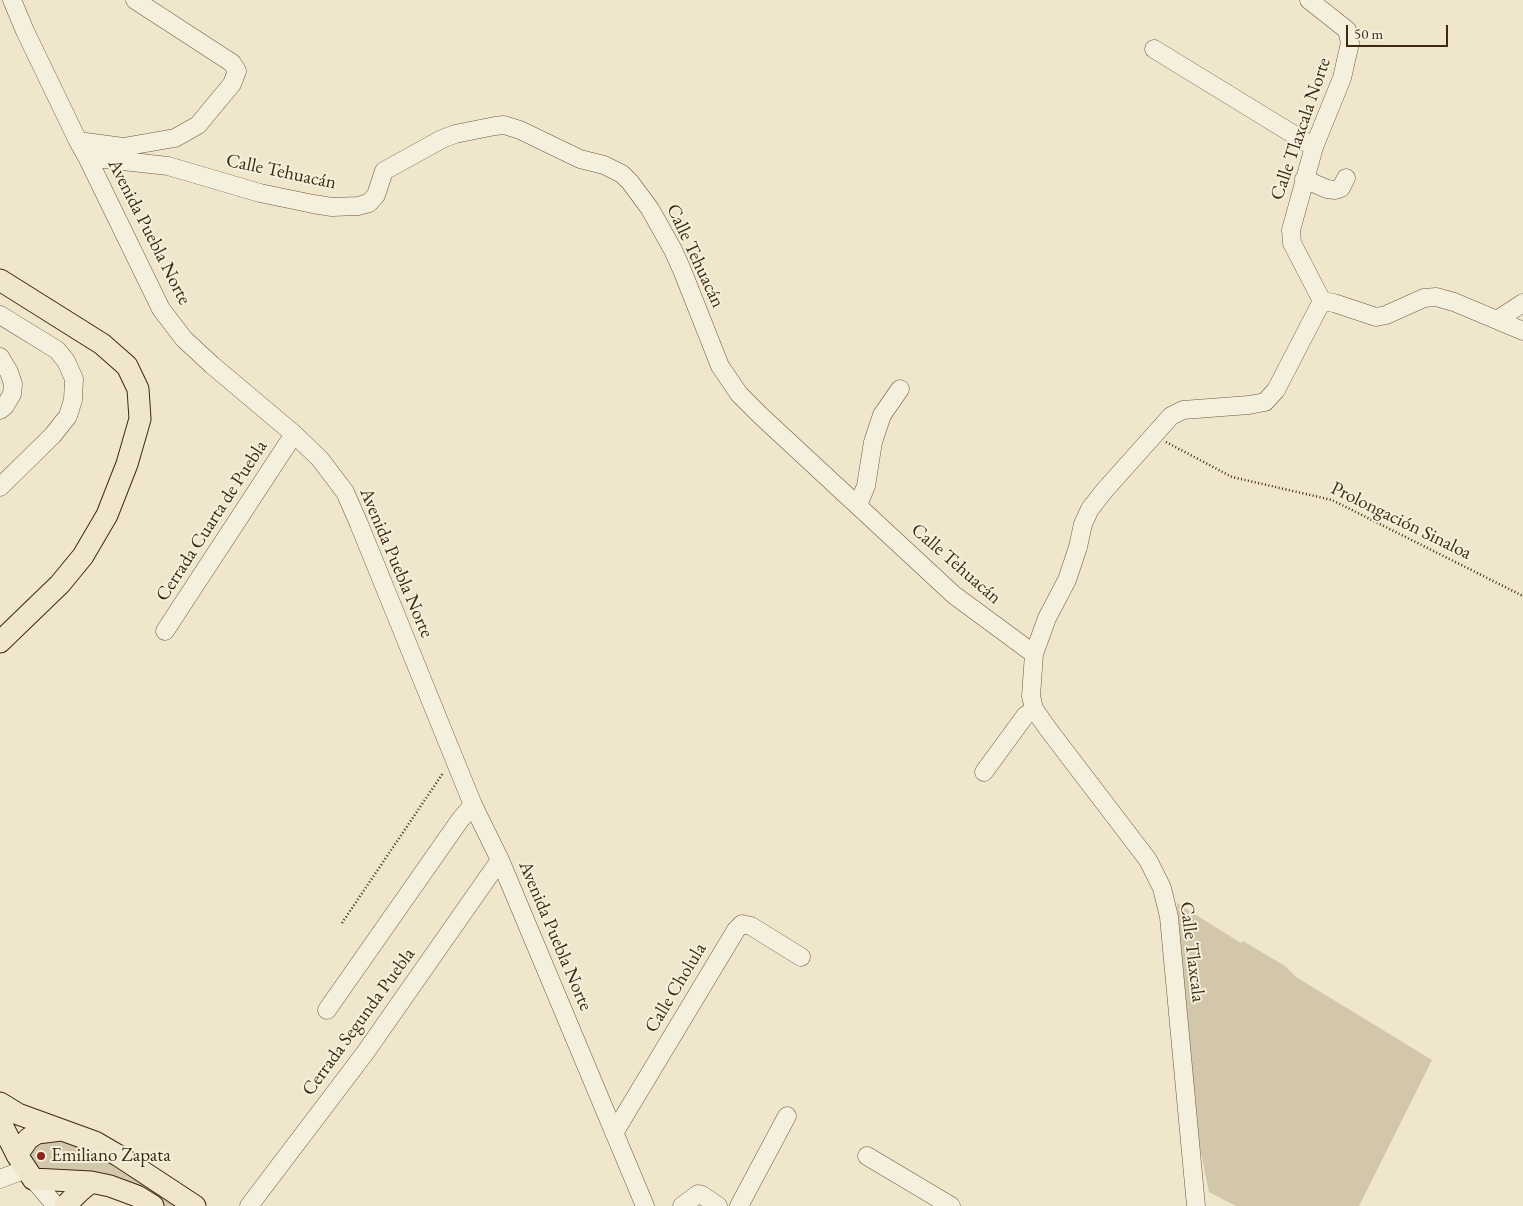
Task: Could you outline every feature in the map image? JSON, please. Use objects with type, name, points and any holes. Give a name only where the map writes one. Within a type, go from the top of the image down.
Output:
[{"type":"main road","points":[[0,280],[102,344],[127,366],[138,389],[140,419],[127,464],[107,515],[84,556],[60,584],[0,642]]},
{"type":"main road","points":[[0,1104],[18,1114],[95,1142],[195,1206]]},
{"type":"main road","points":[[0,1121],[25,1167],[124,1191],[153,1206]]},
{"type":"main road","points":[[25,1167],[28,1139],[37,1133],[64,1130]]},
{"type":"main road","points":[[65,1206],[91,1182]]},
{"type":"street","name":"Avenida Puebla Norte","points":[[12,0],[78,141],[161,309],[184,339],[212,366],[294,434],[320,459],[345,492],[453,758],[473,805],[500,860],[645,1206]]},
{"type":"street","points":[[78,141],[123,147],[175,138],[198,125],[232,84],[237,71],[232,63],[135,0]]},
{"type":"street","name":"Calle Tlaxcala Norte","points":[[1309,0],[1347,30],[1350,43],[1342,78],[1314,147],[1291,230],[1292,243],[1322,301]]},
{"type":"street","points":[[1154,49],[1314,147]]},
{"type":"street","name":"Calle Tehuacán","points":[[87,157],[168,166],[260,193],[332,207],[358,206],[369,203],[376,196],[384,171],[442,139],[455,134],[504,125],[520,130],[580,159],[604,165],[622,174],[650,209],[682,270],[720,366],[739,394],[954,595],[1034,654]]},
{"type":"street","points":[[1304,179],[1335,190],[1341,188],[1346,178]]},
{"type":"street","points":[[984,772],[1025,716],[1034,709],[1031,696],[1034,654],[1048,618],[1067,580],[1078,547],[1083,524],[1090,509],[1171,416],[1183,410],[1249,406],[1264,402],[1276,390],[1322,301],[1334,303],[1376,318],[1424,298],[1436,297],[1454,302],[1523,331]]},
{"type":"street","points":[[1497,320],[1523,303]]},
{"type":"street","points":[[0,315],[57,350],[66,361],[74,379],[73,400],[68,416],[53,435],[0,487]]},
{"type":"street","points":[[0,358],[9,372],[13,384],[12,394],[5,406],[0,410]]},
{"type":"street","points":[[858,505],[866,486],[873,442],[882,415],[900,389]]},
{"type":"street","name":"Cerrada Cuarta de Puebla","points":[[165,631],[294,434]]},
{"type":"street","name":"Calle Tlaxcala","points":[[1034,709],[1148,860],[1162,888],[1169,918],[1196,1206]]},
{"type":"street","points":[[327,1010],[460,820],[473,805]]},
{"type":"street","name":"Cerrada Segunda Puebla","points":[[249,1206],[365,1053],[500,860]]},
{"type":"street","name":"Calle Cholula","points":[[614,1133],[736,930],[742,924],[751,926],[801,956]]},
{"type":"street","points":[[739,1206],[787,1116]]},
{"type":"street","points":[[867,1156],[951,1206]]},
{"type":"street","points":[[0,1179],[25,1167],[56,1206]]},
{"type":"street","points":[[682,1206],[698,1194],[718,1206]]},
{"type":"path","name":"Prolongación Sinaloa","points":[[1154,435],[1232,477],[1332,500],[1523,596]]},
{"type":"path","points":[[342,923],[453,758]]},
{"type":"shaded area","points":[[1177,903],[1241,943],[1243,941],[1285,966],[1296,977],[1432,1060],[1359,1206],[1236,1206],[1209,1192],[1200,1148]]},
{"type":"shaded area","points":[[65,1140],[79,1145],[182,1206],[155,1206],[46,1177],[25,1155],[38,1142]]},
{"type":"place","name":"Emiliano Zapata","points":[[41,1156]]}]
